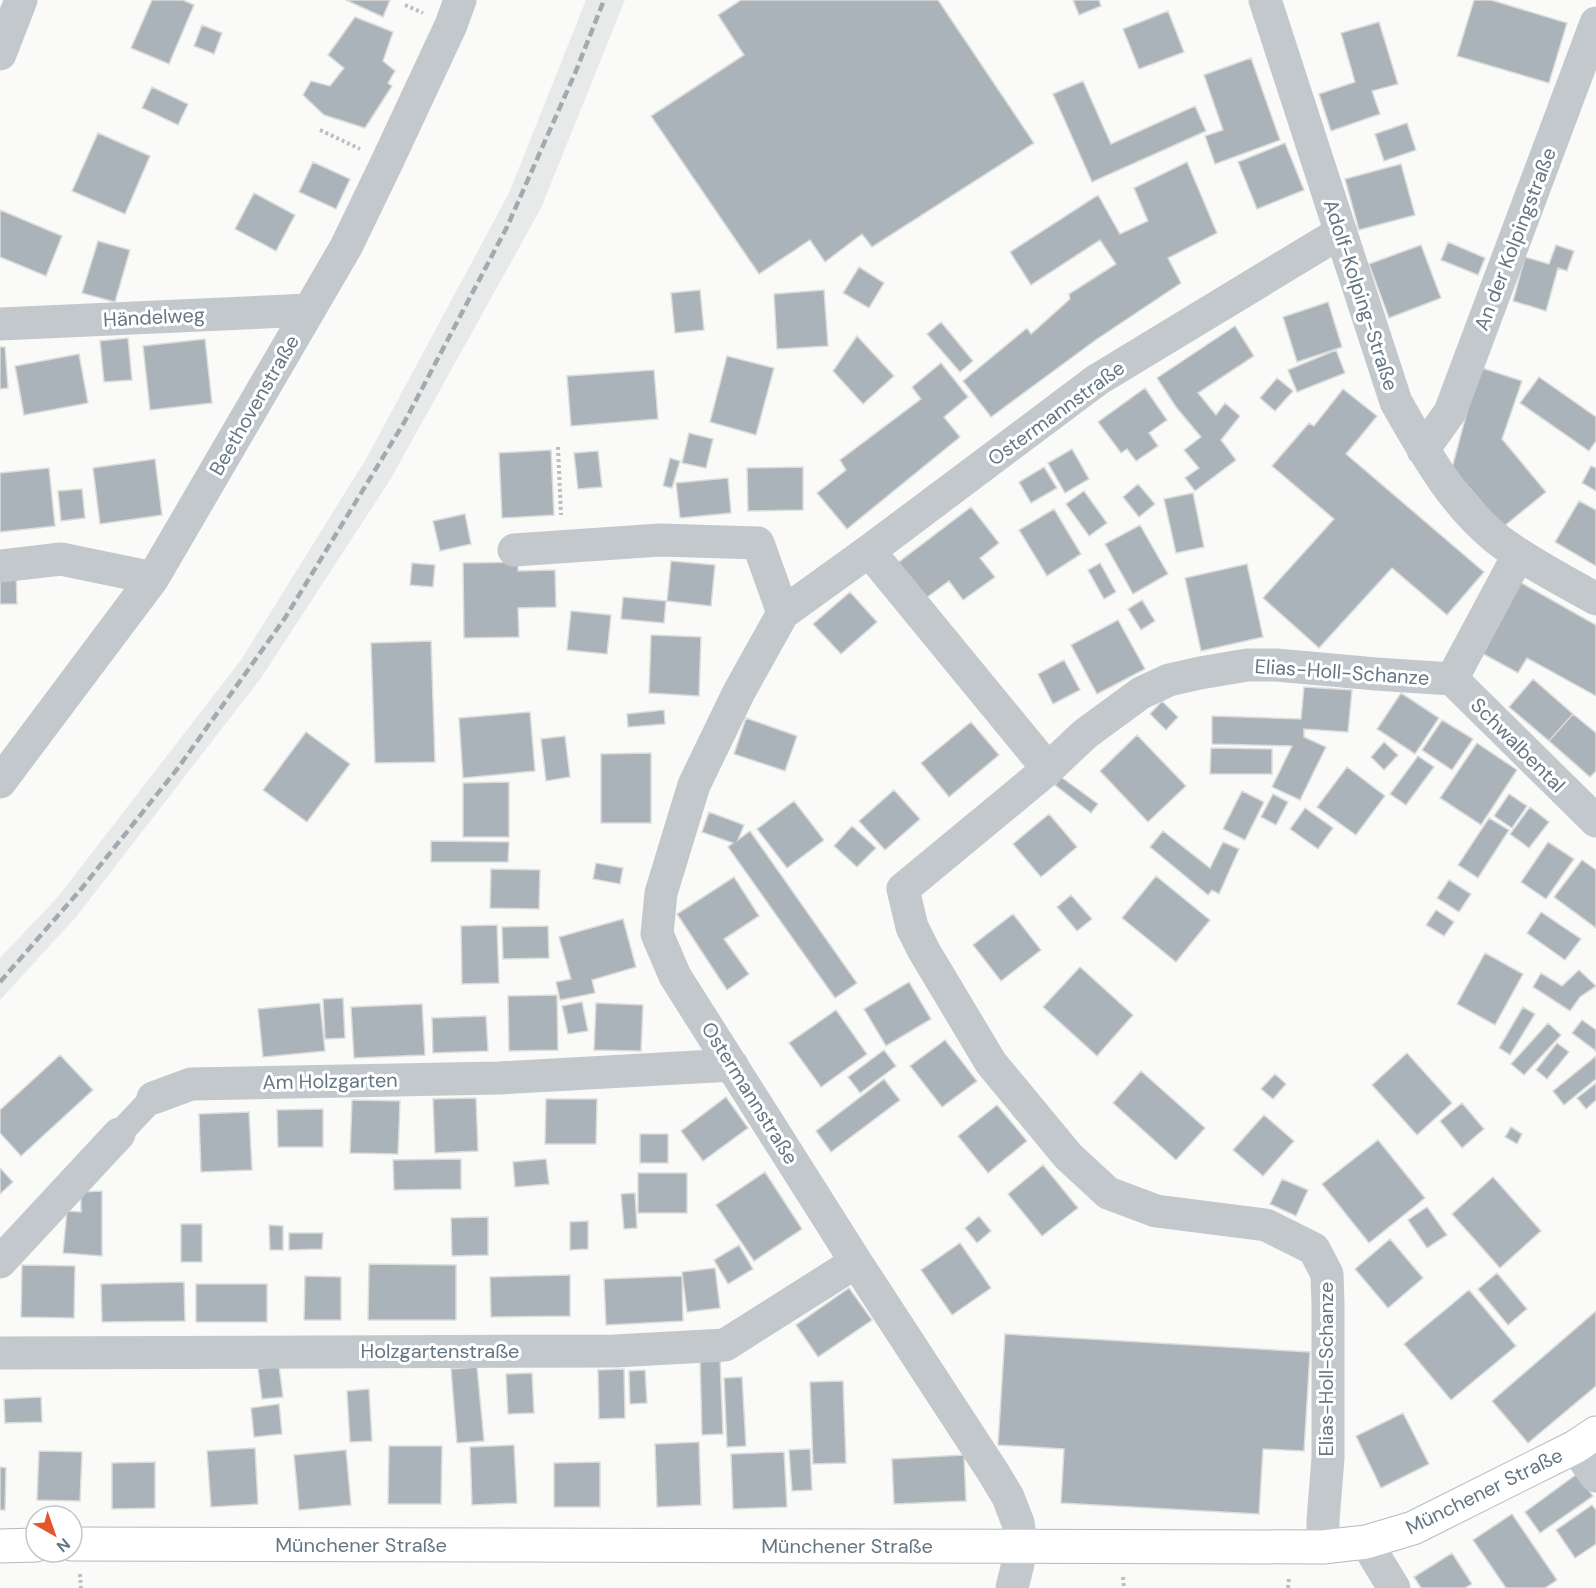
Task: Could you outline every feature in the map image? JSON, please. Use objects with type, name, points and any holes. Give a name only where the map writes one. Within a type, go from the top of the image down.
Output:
[{"type":"main road","name":"Münchener Straße","points":[[84,1544],[1323,1547],[1366,1542],[1413,1528],[1586,1440]]},
{"type":"main road","points":[[0,1546],[24,1545]]},
{"type":"street","points":[[0,54],[21,0]]},
{"type":"street","name":"Beethovenstraße","points":[[0,782],[153,578],[346,247],[451,25],[460,0]]},
{"type":"street","name":"Adolf-Kolping-Straße","points":[[1265,0],[1396,402],[1423,450],[1444,481],[1478,521],[1519,554],[1596,599]]},
{"type":"street","name":"An der Kolpingstraße","points":[[1423,450],[1450,412],[1596,23]]},
{"type":"street","name":"Ostermannstraße","points":[[1022,1547],[1018,1522],[1008,1497],[993,1472],[856,1262],[675,976],[657,934],[661,893],[694,785],[740,692],[783,613],[1097,380],[1341,232]]},
{"type":"street","name":"Händelweg","points":[[0,324],[309,310]]},
{"type":"street","points":[[514,550],[660,540],[758,543],[783,613]]},
{"type":"street","points":[[869,550],[1048,769]]},
{"type":"street","points":[[1452,680],[1519,554]]},
{"type":"street","points":[[0,566],[61,559],[153,578]]},
{"type":"street","name":"Elias-Holl-Schanze","points":[[1323,1547],[1328,1458],[1328,1304],[1327,1274],[1314,1249],[1266,1225],[1156,1211],[1108,1193],[1068,1156],[991,1062],[924,951],[912,927],[903,889],[1048,769],[1085,734],[1141,693],[1169,680],[1247,665],[1276,664],[1452,680]]},
{"type":"street","name":"Schwalbental","points":[[1452,680],[1590,816]]},
{"type":"street","name":"Am Holzgarten","points":[[0,1262],[153,1098],[191,1084],[499,1078],[732,1065]]},
{"type":"street","name":"Holzgartenstraße","points":[[0,1353],[615,1351],[725,1345],[856,1262]]},
{"type":"street","points":[[1586,1440],[1596,1476]]},
{"type":"street","points":[[1366,1542],[1394,1588]]},
{"type":"street","points":[[1012,1588],[1022,1547]]},
{"type":"path","points":[[320,130],[387,162]]},
{"type":"path","points":[[558,447],[562,547]]},
{"type":"shaded area","points":[[586,0],[625,0],[541,208],[390,480],[261,678],[76,917],[0,1000],[0,958],[57,898],[241,660],[366,459],[509,193]]},
{"type":"building","points":[[152,0],[183,0],[194,5],[169,64],[131,48]]},
{"type":"building","points":[[346,0],[390,0],[383,17]]},
{"type":"building","points":[[741,0],[938,0],[1034,143],[872,247],[862,234],[825,262],[810,240],[759,274],[651,116],[744,55],[718,15]]},
{"type":"building","points":[[1073,0],[1099,0],[1101,6],[1079,15]]},
{"type":"building","points":[[1474,0],[1491,0],[1567,23],[1549,83],[1457,56]]},
{"type":"building","points":[[1168,11],[1184,52],[1139,69],[1123,29]]},
{"type":"building","points":[[355,17],[393,32],[383,61],[395,71],[388,83],[392,86],[365,128],[324,115],[303,95],[311,81],[330,86],[344,68],[328,55]]},
{"type":"building","points":[[1379,22],[1398,84],[1372,91],[1380,114],[1331,131],[1319,94],[1355,82],[1341,33]]},
{"type":"building","points":[[202,25],[222,33],[214,54],[194,46]]},
{"type":"building","points":[[1251,58],[1280,140],[1215,164],[1205,136],[1223,130],[1204,75]]},
{"type":"building","points":[[1083,81],[1111,144],[1195,106],[1206,131],[1092,182],[1053,94]]},
{"type":"building","points":[[152,87],[188,104],[178,125],[142,108]]},
{"type":"building","points":[[1407,123],[1416,150],[1384,161],[1375,134]]},
{"type":"building","points":[[98,133],[150,156],[125,214],[72,191]]},
{"type":"building","points":[[1285,143],[1304,190],[1257,209],[1238,162]]},
{"type":"building","points":[[313,162],[350,179],[336,209],[299,192]]},
{"type":"building","points":[[1187,162],[1217,233],[1168,258],[1181,283],[1097,339],[991,417],[963,381],[1027,328],[1031,334],[1070,299],[1069,294],[1116,264],[1100,240],[1031,285],[1010,252],[1098,195],[1120,234],[1148,221],[1134,188]]},
{"type":"building","points":[[1401,164],[1415,215],[1359,230],[1345,179]]},
{"type":"building","points":[[254,193],[295,215],[276,251],[235,229]]},
{"type":"building","points":[[0,210],[62,236],[46,276],[0,257]]},
{"type":"building","points":[[98,241],[130,250],[115,302],[82,293]]},
{"type":"building","points":[[1448,242],[1485,258],[1478,275],[1441,260]]},
{"type":"building","points":[[1421,245],[1441,298],[1389,318],[1369,264]]},
{"type":"building","points":[[1556,245],[1574,251],[1567,271],[1558,268],[1546,311],[1513,301],[1525,257],[1549,264]]},
{"type":"building","points":[[859,267],[884,283],[869,308],[843,293]]},
{"type":"building","points":[[700,290],[704,330],[675,333],[671,293]]},
{"type":"building","points":[[824,290],[828,346],[777,349],[774,294]]},
{"type":"building","points":[[1328,302],[1342,347],[1297,362],[1283,317]]},
{"type":"building","points":[[941,322],[973,361],[960,372],[927,334]]},
{"type":"building","points":[[1235,326],[1254,356],[1198,393],[1216,415],[1225,403],[1240,416],[1221,440],[1236,460],[1195,491],[1185,478],[1199,468],[1184,450],[1201,437],[1176,407],[1157,378]]},
{"type":"building","points":[[857,336],[894,376],[863,404],[833,371]]},
{"type":"building","points":[[128,338],[132,380],[104,382],[100,341]]},
{"type":"building","points":[[205,339],[212,403],[150,410],[143,346]]},
{"type":"building","points":[[0,347],[5,347],[8,388],[0,389]]},
{"type":"building","points":[[1336,350],[1345,373],[1297,392],[1288,370]]},
{"type":"building","points":[[79,354],[88,403],[24,415],[15,366]]},
{"type":"building","points":[[727,356],[774,368],[756,435],[710,422]]},
{"type":"building","points":[[941,363],[968,397],[944,417],[960,437],[847,529],[817,493],[846,470],[840,460],[921,399],[912,387]]},
{"type":"building","points":[[1479,367],[1522,381],[1502,439],[1546,492],[1503,527],[1452,468]]},
{"type":"building","points":[[654,370],[658,419],[571,426],[567,376]]},
{"type":"building","points":[[1539,377],[1596,417],[1596,441],[1589,451],[1520,403]]},
{"type":"building","points":[[1277,378],[1293,391],[1275,411],[1260,398]]},
{"type":"building","points":[[1145,388],[1167,420],[1149,433],[1158,446],[1136,461],[1127,449],[1121,453],[1098,422]]},
{"type":"building","points":[[1343,389],[1377,416],[1346,454],[1484,572],[1447,615],[1392,568],[1319,648],[1263,598],[1334,519],[1272,466],[1309,423],[1314,426]]},
{"type":"building","points":[[689,433],[713,439],[706,468],[682,463]]},
{"type":"building","points":[[1072,449],[1089,479],[1065,493],[1048,463]]},
{"type":"building","points":[[551,450],[554,515],[502,518],[499,453]]},
{"type":"building","points":[[598,451],[602,487],[578,489],[574,453]]},
{"type":"building","points":[[670,458],[680,461],[672,488],[663,486]]},
{"type":"building","points":[[155,459],[162,515],[100,524],[93,468]]},
{"type":"building","points":[[1591,466],[1596,468],[1596,491],[1582,483]]},
{"type":"building","points":[[803,467],[803,510],[748,511],[747,468]]},
{"type":"building","points":[[1044,467],[1057,488],[1031,503],[1019,482]]},
{"type":"building","points":[[49,468],[55,526],[0,532],[0,473]]},
{"type":"building","points":[[728,478],[731,513],[680,518],[676,483]]},
{"type":"building","points":[[1138,484],[1155,504],[1139,517],[1123,497]]},
{"type":"building","points":[[82,489],[85,518],[61,521],[58,491]]},
{"type":"building","points":[[1084,491],[1107,523],[1089,536],[1066,504]]},
{"type":"building","points":[[1193,493],[1204,547],[1176,553],[1164,499]]},
{"type":"building","points":[[1579,501],[1596,510],[1596,566],[1555,542]]},
{"type":"building","points":[[971,507],[999,543],[980,558],[995,577],[963,600],[949,581],[922,601],[895,565]]},
{"type":"building","points":[[1054,509],[1081,554],[1047,576],[1019,530]]},
{"type":"building","points":[[465,514],[471,544],[440,551],[433,521]]},
{"type":"building","points":[[1140,525],[1168,574],[1133,594],[1105,544]]},
{"type":"building","points":[[671,561],[715,565],[711,606],[667,601]]},
{"type":"building","points":[[518,562],[518,571],[555,570],[556,607],[518,608],[519,637],[464,638],[463,563]]},
{"type":"building","points":[[412,563],[435,565],[433,587],[410,585]]},
{"type":"building","points":[[1100,563],[1116,592],[1104,599],[1088,570]]},
{"type":"building","points":[[1247,564],[1263,637],[1201,651],[1185,578]]},
{"type":"building","points":[[16,570],[17,604],[0,604],[0,571]]},
{"type":"building","points":[[1518,581],[1596,625],[1596,696],[1527,658],[1518,673],[1478,651]]},
{"type":"building","points":[[850,592],[877,622],[841,654],[813,624]]},
{"type":"building","points":[[623,597],[666,601],[664,623],[621,619]]},
{"type":"building","points":[[1142,600],[1155,621],[1141,630],[1128,609]]},
{"type":"building","points":[[571,611],[611,615],[607,654],[567,650]]},
{"type":"building","points":[[1118,620],[1145,669],[1097,694],[1071,645]]},
{"type":"building","points":[[651,635],[701,637],[699,696],[649,693]]},
{"type":"building","points":[[431,641],[435,762],[375,763],[371,643]]},
{"type":"building","points":[[1064,660],[1080,690],[1053,704],[1038,674]]},
{"type":"building","points":[[1533,679],[1573,714],[1549,741],[1509,707]]},
{"type":"building","points":[[1304,687],[1352,690],[1348,732],[1304,729],[1304,737],[1326,747],[1300,800],[1272,787],[1292,746],[1212,744],[1212,716],[1301,719]]},
{"type":"building","points":[[1401,693],[1439,718],[1415,754],[1377,729]]},
{"type":"building","points":[[1162,701],[1178,717],[1166,730],[1150,714]]},
{"type":"building","points":[[664,710],[665,724],[628,727],[627,714]]},
{"type":"building","points":[[530,712],[535,771],[463,778],[459,718]]},
{"type":"building","points":[[1573,714],[1596,733],[1596,771],[1590,777],[1549,741]]},
{"type":"building","points":[[746,718],[797,736],[785,771],[734,754]]},
{"type":"building","points":[[1442,720],[1473,739],[1452,770],[1422,750]]},
{"type":"building","points":[[971,722],[999,755],[949,797],[921,763]]},
{"type":"building","points":[[306,732],[350,764],[307,822],[263,790]]},
{"type":"building","points":[[1137,735],[1186,786],[1148,822],[1100,771]]},
{"type":"building","points":[[565,736],[570,777],[546,781],[541,739]]},
{"type":"building","points":[[1384,742],[1398,755],[1384,770],[1371,757]]},
{"type":"building","points":[[1477,743],[1517,770],[1481,825],[1440,798]]},
{"type":"building","points":[[1211,748],[1272,749],[1272,774],[1210,774]]},
{"type":"building","points":[[651,753],[651,823],[601,823],[601,754]]},
{"type":"building","points":[[1418,756],[1434,767],[1406,805],[1390,794]]},
{"type":"building","points":[[1347,767],[1385,796],[1356,835],[1317,807]]},
{"type":"building","points":[[1061,777],[1098,804],[1091,813],[1055,785]]},
{"type":"building","points":[[509,782],[509,837],[463,837],[463,783]]},
{"type":"building","points":[[894,790],[920,819],[885,850],[859,821]]},
{"type":"building","points":[[1242,791],[1264,802],[1245,840],[1223,829]]},
{"type":"building","points":[[1273,794],[1288,802],[1276,825],[1261,817]]},
{"type":"building","points":[[1509,794],[1527,806],[1512,828],[1494,816]]},
{"type":"building","points":[[794,801],[824,840],[787,868],[757,829]]},
{"type":"building","points":[[1530,807],[1549,822],[1529,848],[1510,834]]},
{"type":"building","points":[[1305,808],[1333,828],[1318,849],[1290,829]]},
{"type":"building","points":[[709,812],[744,825],[738,840],[750,831],[857,983],[835,998],[728,847],[733,843],[702,832]]},
{"type":"building","points":[[1049,814],[1077,847],[1041,877],[1013,844]]},
{"type":"building","points":[[1489,818],[1509,830],[1478,878],[1458,865]]},
{"type":"building","points":[[852,826],[876,848],[857,867],[834,846]]},
{"type":"building","points":[[1163,831],[1210,868],[1223,842],[1239,849],[1219,894],[1212,890],[1208,895],[1150,847]]},
{"type":"building","points":[[431,841],[509,842],[508,862],[431,862]]},
{"type":"building","points":[[1548,842],[1574,859],[1546,899],[1521,882]]},
{"type":"building","points":[[1582,860],[1596,870],[1596,928],[1554,897]]},
{"type":"building","points":[[596,863],[623,868],[620,884],[593,879]]},
{"type":"building","points":[[491,869],[540,870],[539,909],[490,908]]},
{"type":"building","points":[[1156,876],[1210,920],[1176,962],[1122,918]]},
{"type":"building","points":[[734,877],[759,916],[724,939],[749,974],[727,990],[677,914]]},
{"type":"building","points":[[1449,880],[1471,894],[1459,912],[1437,898]]},
{"type":"building","points":[[1071,895],[1092,919],[1077,931],[1057,907]]},
{"type":"building","points":[[1436,910],[1454,922],[1444,936],[1426,925]]},
{"type":"building","points":[[1541,912],[1581,939],[1565,960],[1527,933]]},
{"type":"building","points":[[1013,914],[1041,950],[1001,981],[973,945]]},
{"type":"building","points":[[623,919],[636,967],[592,980],[595,993],[560,1000],[556,982],[571,979],[559,937]]},
{"type":"building","points":[[497,925],[499,983],[462,984],[461,926]]},
{"type":"building","points":[[548,926],[549,958],[503,959],[502,927]]},
{"type":"building","points":[[1485,953],[1523,974],[1495,1025],[1457,1004]]},
{"type":"building","points":[[1080,967],[1133,1015],[1097,1056],[1043,1007]]},
{"type":"building","points":[[1579,970],[1596,986],[1580,997],[1570,1011],[1533,987],[1541,973],[1562,986]]},
{"type":"building","points":[[909,982],[931,1019],[886,1046],[864,1009]]},
{"type":"building","points":[[557,995],[558,1050],[509,1051],[508,996]]},
{"type":"building","points":[[343,998],[345,1038],[325,1039],[323,999]]},
{"type":"building","points":[[582,1002],[588,1031],[568,1034],[562,1006]]},
{"type":"building","points":[[320,1003],[325,1051],[263,1057],[258,1009]]},
{"type":"building","points":[[596,1003],[643,1005],[641,1051],[594,1050]]},
{"type":"building","points":[[422,1004],[425,1055],[354,1058],[351,1007]]},
{"type":"building","points":[[1523,1007],[1535,1014],[1510,1055],[1499,1048]]},
{"type":"building","points":[[836,1010],[867,1054],[821,1087],[789,1043]]},
{"type":"building","points":[[486,1016],[488,1051],[433,1053],[432,1018]]},
{"type":"building","points":[[1582,1020],[1596,1030],[1596,1051],[1572,1033]]},
{"type":"building","points":[[1548,1023],[1561,1035],[1524,1075],[1511,1064]]},
{"type":"building","points":[[945,1040],[977,1081],[942,1107],[910,1066]]},
{"type":"building","points":[[1557,1043],[1569,1052],[1547,1079],[1536,1070]]},
{"type":"building","points":[[884,1050],[896,1066],[860,1093],[848,1077]]},
{"type":"building","points":[[1407,1053],[1452,1103],[1417,1135],[1372,1085]]},
{"type":"building","points":[[60,1055],[93,1090],[21,1156],[0,1133],[0,1110]]},
{"type":"building","points":[[1596,1056],[1596,1079],[1564,1105],[1553,1091]]},
{"type":"building","points":[[1141,1071],[1205,1128],[1176,1160],[1113,1103]]},
{"type":"building","points":[[1275,1074],[1286,1084],[1273,1099],[1261,1089]]},
{"type":"building","points":[[884,1079],[900,1100],[831,1152],[816,1131]]},
{"type":"building","points":[[1596,1083],[1596,1100],[1586,1109],[1577,1098]]},
{"type":"building","points":[[726,1097],[748,1128],[703,1161],[681,1131]]},
{"type":"building","points":[[476,1098],[478,1151],[435,1153],[433,1099]]},
{"type":"building","points":[[546,1099],[597,1099],[596,1144],[545,1144]]},
{"type":"building","points":[[352,1100],[400,1101],[398,1154],[350,1153]]},
{"type":"building","points":[[1462,1103],[1484,1129],[1462,1148],[1440,1121]]},
{"type":"building","points":[[997,1105],[1027,1141],[988,1173],[958,1136]]},
{"type":"building","points":[[323,1109],[323,1147],[278,1147],[277,1110]]},
{"type":"building","points":[[249,1112],[252,1170],[201,1172],[199,1114]]},
{"type":"building","points":[[1264,1115],[1294,1141],[1263,1176],[1233,1150]]},
{"type":"building","points":[[1511,1127],[1522,1134],[1517,1144],[1505,1137]]},
{"type":"building","points":[[640,1134],[668,1134],[668,1163],[640,1163]]},
{"type":"building","points":[[1378,1140],[1425,1198],[1369,1243],[1322,1184]]},
{"type":"building","points":[[461,1159],[461,1189],[394,1190],[393,1160]]},
{"type":"building","points":[[546,1159],[549,1184],[515,1187],[513,1162]]},
{"type":"building","points":[[1043,1165],[1078,1208],[1042,1236],[1008,1194]]},
{"type":"building","points":[[0,1168],[13,1182],[0,1194]]},
{"type":"building","points":[[765,1172],[802,1229],[754,1261],[716,1205]]},
{"type":"building","points":[[638,1173],[687,1173],[687,1213],[638,1213]]},
{"type":"building","points":[[1493,1177],[1541,1231],[1500,1268],[1452,1214]]},
{"type":"building","points":[[1282,1179],[1308,1190],[1296,1216],[1270,1204]]},
{"type":"building","points":[[102,1191],[102,1256],[63,1253],[67,1211],[81,1212],[81,1192]]},
{"type":"building","points":[[635,1193],[637,1228],[624,1229],[621,1194]]},
{"type":"building","points":[[1427,1207],[1447,1235],[1427,1248],[1408,1220]]},
{"type":"building","points":[[979,1216],[991,1231],[977,1243],[965,1228]]},
{"type":"building","points":[[488,1217],[488,1255],[452,1256],[451,1218]]},
{"type":"building","points":[[588,1221],[588,1249],[570,1250],[570,1222]]},
{"type":"building","points":[[181,1224],[202,1224],[202,1262],[181,1262]]},
{"type":"building","points":[[269,1225],[283,1226],[283,1250],[270,1250]]},
{"type":"building","points":[[289,1233],[323,1233],[322,1249],[289,1250]]},
{"type":"building","points":[[1390,1239],[1423,1278],[1388,1308],[1355,1269]]},
{"type":"building","points":[[960,1243],[991,1288],[952,1315],[921,1270]]},
{"type":"building","points":[[739,1245],[753,1269],[728,1284],[714,1260]]},
{"type":"building","points":[[369,1264],[456,1265],[456,1320],[368,1320]]},
{"type":"building","points":[[22,1265],[75,1266],[74,1318],[21,1317]]},
{"type":"building","points":[[715,1268],[720,1308],[687,1312],[682,1272]]},
{"type":"building","points":[[1497,1273],[1527,1309],[1508,1325],[1478,1289]]},
{"type":"building","points":[[570,1275],[570,1316],[491,1317],[490,1277]]},
{"type":"building","points":[[305,1276],[341,1277],[341,1320],[304,1320]]},
{"type":"building","points":[[682,1276],[683,1321],[606,1325],[604,1279]]},
{"type":"building","points":[[184,1282],[185,1321],[102,1322],[101,1284]]},
{"type":"building","points":[[196,1284],[267,1284],[267,1322],[196,1322]]},
{"type":"building","points":[[849,1288],[872,1320],[818,1357],[796,1325]]},
{"type":"building","points":[[1469,1290],[1516,1346],[1451,1400],[1404,1344]]},
{"type":"building","points":[[1596,1311],[1596,1386],[1528,1443],[1492,1401]]},
{"type":"building","points":[[1005,1334],[1310,1352],[1304,1451],[1263,1449],[1259,1514],[1061,1503],[1064,1449],[998,1445]]},
{"type":"building","points":[[720,1358],[723,1434],[702,1435],[700,1359]]},
{"type":"building","points":[[279,1366],[283,1397],[262,1399],[258,1369]]},
{"type":"building","points":[[477,1367],[484,1441],[457,1443],[451,1369]]},
{"type":"building","points":[[624,1369],[625,1418],[599,1419],[598,1370]]},
{"type":"building","points":[[645,1370],[647,1403],[630,1404],[629,1371]]},
{"type":"building","points":[[532,1373],[534,1413],[508,1414],[506,1374]]},
{"type":"building","points":[[742,1377],[746,1446],[727,1447],[724,1378]]},
{"type":"building","points":[[843,1381],[846,1463],[813,1464],[810,1382]]},
{"type":"building","points":[[369,1389],[372,1441],[350,1442],[347,1391]]},
{"type":"building","points":[[41,1397],[42,1422],[5,1423],[4,1399]]},
{"type":"building","points":[[279,1404],[282,1434],[254,1437],[251,1408]]},
{"type":"building","points":[[1403,1413],[1429,1464],[1381,1488],[1356,1436]]},
{"type":"building","points":[[699,1442],[701,1505],[657,1507],[655,1444]]},
{"type":"building","points":[[514,1445],[517,1503],[472,1505],[470,1447]]},
{"type":"building","points":[[389,1446],[442,1446],[441,1504],[388,1504]]},
{"type":"building","points":[[255,1448],[258,1504],[211,1507],[207,1451]]},
{"type":"building","points":[[810,1449],[812,1490],[792,1491],[789,1450]]},
{"type":"building","points":[[346,1450],[351,1505],[299,1510],[294,1455]]},
{"type":"building","points":[[39,1451],[82,1452],[80,1501],[37,1500]]},
{"type":"building","points":[[784,1452],[787,1507],[733,1509],[731,1454]]},
{"type":"building","points":[[964,1455],[966,1501],[894,1504],[892,1459]]},
{"type":"building","points":[[155,1462],[155,1508],[112,1509],[112,1463]]},
{"type":"building","points":[[600,1462],[600,1507],[554,1507],[554,1463]]},
{"type":"building","points":[[0,1467],[6,1468],[5,1510],[0,1510]]},
{"type":"building","points":[[1577,1474],[1593,1496],[1540,1533],[1525,1512]]},
{"type":"building","points":[[1592,1505],[1596,1510],[1596,1544],[1575,1558],[1556,1530]]},
{"type":"building","points":[[1512,1514],[1557,1580],[1545,1588],[1506,1588],[1473,1540]]},
{"type":"building","points":[[1452,1553],[1472,1584],[1465,1588],[1421,1588],[1414,1577]]},
{"type":"railway","points":[[0,982],[82,888],[178,768],[285,618],[405,421],[507,227],[576,71],[604,0]]}]
